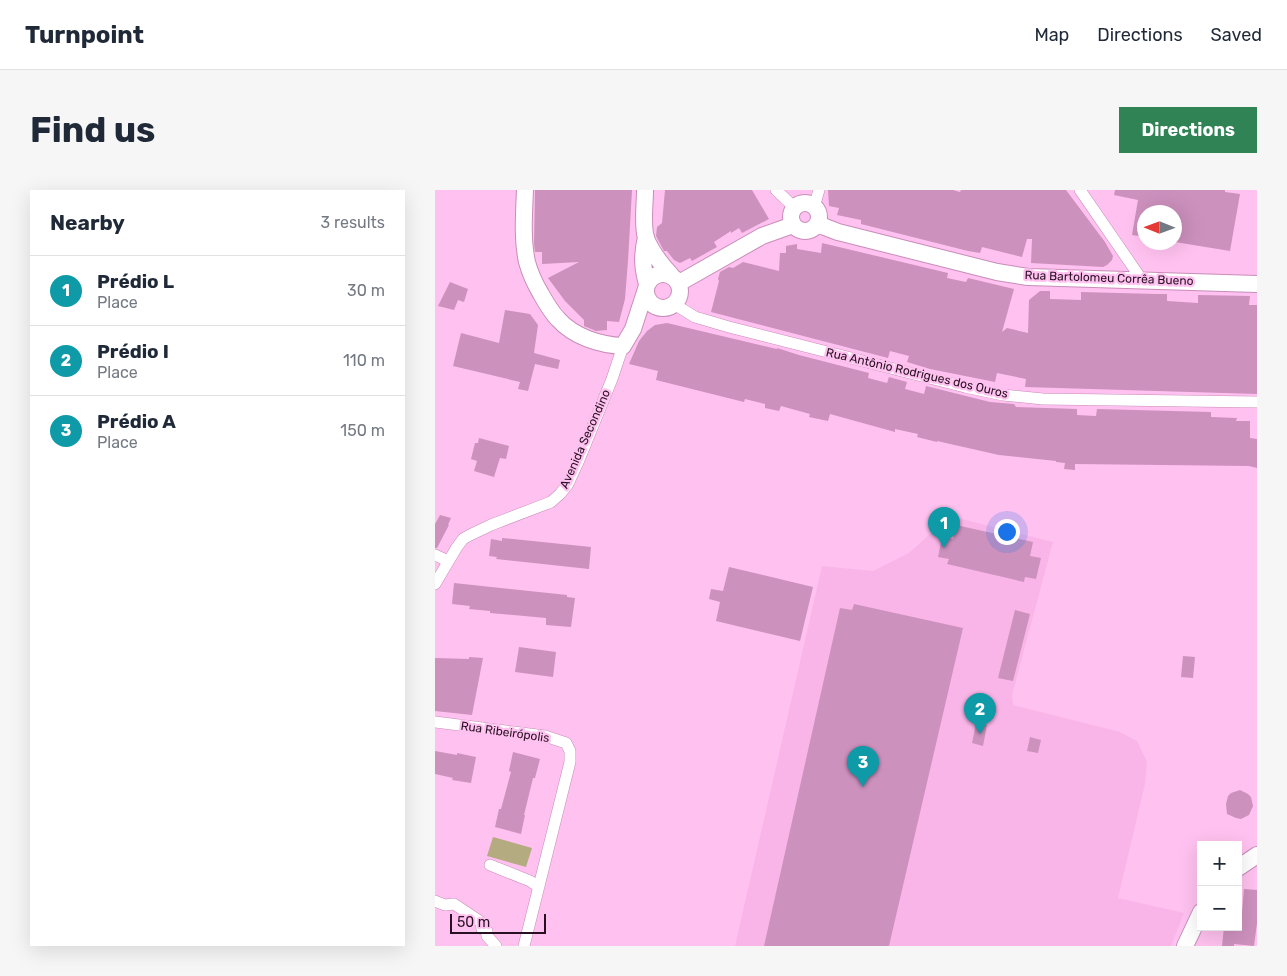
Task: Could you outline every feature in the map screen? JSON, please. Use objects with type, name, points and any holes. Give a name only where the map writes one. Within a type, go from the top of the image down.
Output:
[{"type":"street","points":[[525,190],[524,237],[527,264],[536,285],[558,320],[585,337],[602,344],[623,346],[633,329],[647,286],[655,276],[665,273],[675,279]]},
{"type":"street","points":[[645,190],[646,237],[642,255],[649,300],[657,307],[669,306]]},
{"type":"street","points":[[776,190],[794,216],[800,230],[808,231],[816,227],[819,190]]},
{"type":"street","points":[[1081,190],[1142,280]]},
{"type":"street","points":[[675,279],[762,236],[794,216],[798,205],[807,203],[816,215]]},
{"type":"street","name":"Rua Bartolomeu Corrêa Bueno","points":[[816,215],[825,227],[838,232],[997,272],[1028,277],[1257,284]]},
{"type":"street","points":[[633,329],[678,300],[680,294],[675,279],[656,256],[646,237]]},
{"type":"street","name":"Rua Antônio Rodrigues dos Ouros","points":[[669,306],[695,317],[729,327],[1003,395],[1087,401],[1257,402]]},
{"type":"street","name":"Avenida Secondino","points":[[435,584],[463,539],[532,508],[551,502],[568,484],[612,379],[623,346]]},
{"type":"street","points":[[435,555],[448,561]]},
{"type":"street","name":"Rua Ribeirópolis","points":[[435,722],[545,736],[566,743],[570,751],[570,762],[539,887]]},
{"type":"street","points":[[1242,866],[1257,855]]},
{"type":"street","points":[[490,865],[530,881],[539,887],[524,946]]},
{"type":"street","points":[[435,900],[445,905],[454,904],[481,922],[481,929],[487,931],[487,936],[496,946]]},
{"type":"street","points":[[1185,946],[1197,920]]},
{"type":"street","points":[[1197,946],[1203,931]]},
{"type":"shaded area","points":[[950,516],[1053,542],[1012,695],[1013,705],[1120,732],[1137,741],[1147,762],[1145,784],[1118,898],[1184,913],[1171,946],[735,946],[822,566],[873,571],[909,553]]},
{"type":"shaded area","points":[[493,837],[532,848],[526,867],[487,856]]},
{"type":"building","points":[[535,190],[632,190],[625,299],[619,322],[607,321],[607,330],[596,331],[584,326],[584,320],[565,301],[548,278],[579,262],[542,264],[542,252],[535,252],[534,244]]},
{"type":"building","points":[[665,190],[752,190],[769,219],[742,233],[739,228],[731,233],[731,231],[714,242],[717,247],[692,261],[690,258],[680,263],[674,260],[667,251],[664,251],[656,236],[657,227],[662,223]]},
{"type":"building","points":[[828,190],[953,190],[960,192],[961,190],[1066,190],[1105,242],[1113,256],[1112,260],[1103,267],[1031,263],[1032,239],[1027,239],[1022,257],[982,247],[980,253],[968,251],[861,224],[861,220],[837,215],[839,208],[829,206]]},
{"type":"building","points":[[1115,190],[1225,190],[1225,192],[1240,194],[1230,251],[1182,243],[1182,205],[1137,205],[1138,200],[1114,195]]},
{"type":"building","points":[[1137,206],[1137,236],[1132,235]]},
{"type":"building","points":[[822,243],[948,273],[947,278],[966,282],[968,278],[1014,289],[1002,332],[1007,328],[1028,333],[1029,300],[1040,291],[1050,291],[1050,299],[1081,300],[1081,292],[1167,294],[1167,301],[1198,303],[1198,295],[1250,296],[1249,305],[1257,305],[1257,394],[1025,387],[1026,379],[997,373],[995,382],[930,369],[907,362],[909,356],[890,351],[888,358],[711,312],[720,272],[729,267],[733,268],[743,262],[779,271],[780,253],[786,253],[786,246],[797,244],[797,249],[821,253]]},
{"type":"building","points":[[450,282],[468,289],[464,302],[458,300],[454,310],[438,306]]},
{"type":"building","points":[[505,310],[530,314],[538,325],[534,353],[560,360],[558,369],[535,364],[528,391],[518,389],[520,382],[453,366],[461,333],[499,343]]},
{"type":"building","points":[[667,323],[777,348],[869,373],[868,378],[887,383],[889,377],[907,382],[905,389],[924,394],[926,386],[990,402],[1014,404],[1016,407],[1077,409],[1077,415],[1096,416],[1097,409],[1211,412],[1211,417],[1237,418],[1236,421],[1250,421],[1250,438],[1257,439],[1257,468],[1249,466],[1075,464],[1075,470],[1064,469],[1065,463],[999,455],[917,437],[918,434],[895,429],[895,432],[830,414],[828,421],[809,417],[810,414],[781,406],[779,411],[765,408],[765,404],[745,399],[744,402],[656,380],[658,371],[629,364],[639,341],[647,331],[655,325]]},
{"type":"building","points":[[479,438],[509,446],[506,459],[500,458],[494,477],[474,471],[477,461],[471,459],[475,443],[478,443]]},
{"type":"building","points":[[440,515],[451,518],[437,548],[435,548],[435,524]]},
{"type":"building","points":[[956,525],[1033,542],[1030,556],[1041,558],[1036,579],[1025,577],[1024,582],[947,564],[949,559],[938,557],[942,537],[953,539]]},
{"type":"building","points":[[502,538],[591,547],[589,569],[496,559],[497,557],[489,556],[491,539],[502,541]]},
{"type":"building","points":[[729,567],[813,587],[800,641],[716,621],[720,602],[709,599],[711,589],[723,591]]},
{"type":"building","points":[[454,583],[567,595],[567,597],[575,598],[571,627],[546,625],[546,618],[490,613],[490,611],[469,609],[470,606],[452,604]]},
{"type":"building","points":[[854,604],[963,628],[889,946],[764,946],[840,608],[852,610]]},
{"type":"building","points":[[1015,610],[1030,614],[1013,681],[998,678]]},
{"type":"building","points":[[519,647],[556,652],[553,677],[515,672]]},
{"type":"building","points":[[1183,656],[1195,657],[1193,678],[1181,677]]},
{"type":"building","points":[[469,657],[483,658],[472,715],[435,711],[435,658],[469,659]]},
{"type":"building","points":[[976,723],[987,725],[983,746],[972,743]]},
{"type":"building","points":[[1030,737],[1041,740],[1038,753],[1027,751]]},
{"type":"building","points":[[435,751],[476,757],[471,783],[452,780],[453,778],[435,774]]},
{"type":"building","points":[[513,752],[540,759],[535,778],[533,778],[521,834],[495,827],[511,772],[509,771]]},
{"type":"building","points":[[1240,790],[1251,797],[1253,806],[1249,815],[1241,819],[1227,814],[1226,804],[1231,793]]},
{"type":"building","points":[[1244,889],[1257,890],[1257,923],[1254,946],[1234,944],[1234,946],[1222,946],[1224,931],[1242,931]]},
{"type":"place","name":"Prédio L","points":[[944,548]]},
{"type":"place","name":"Prédio I","points":[[980,734]]},
{"type":"place","name":"Prédio A","points":[[863,787]]}]
